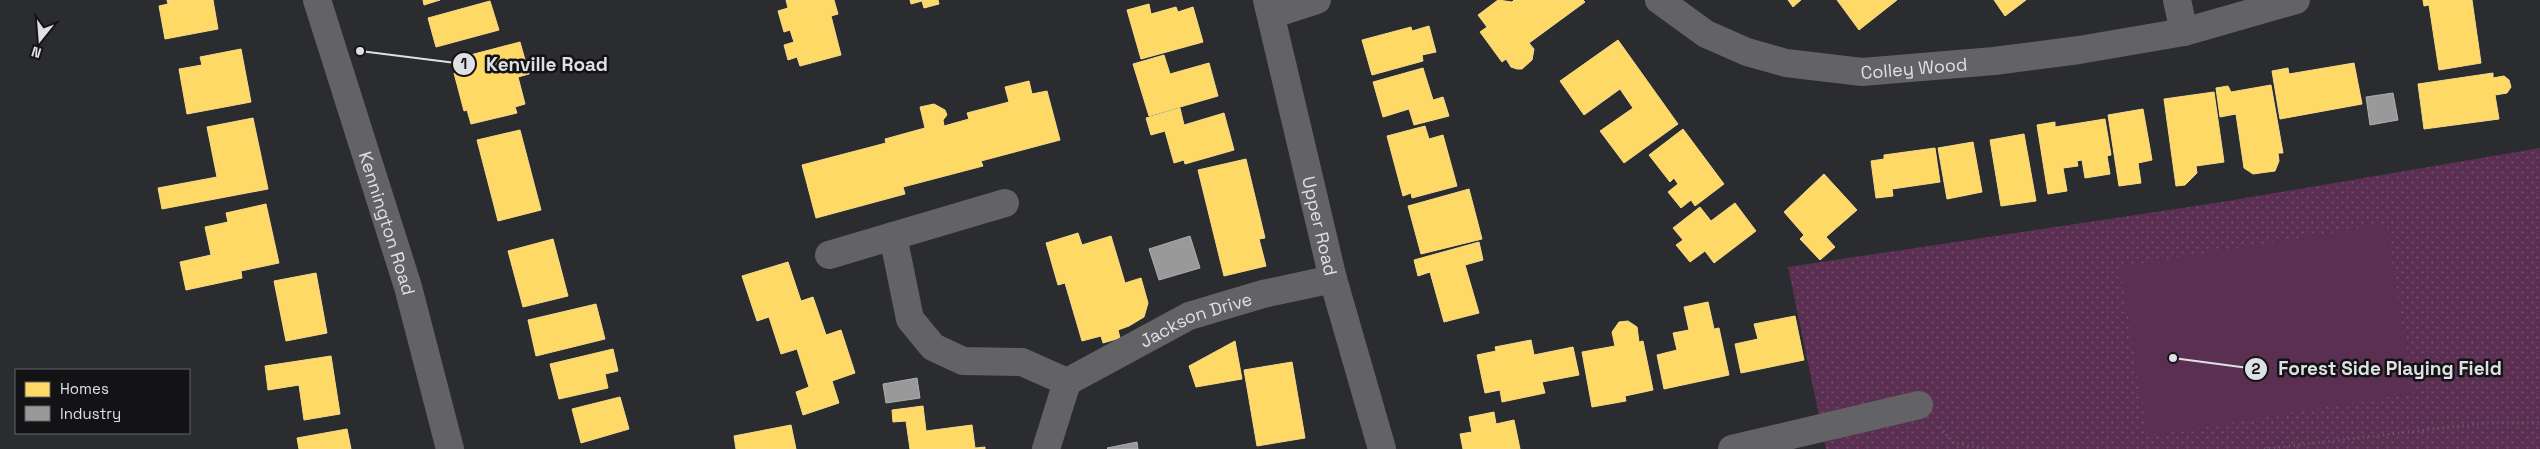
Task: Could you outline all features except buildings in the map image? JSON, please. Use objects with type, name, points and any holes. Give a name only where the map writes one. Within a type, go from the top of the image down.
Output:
[{"type":"street","name":"Kennington Road","points":[[317,0],[408,287],[450,449]]},
{"type":"street","points":[[1269,8],[1317,0]]},
{"type":"street","name":"Colley Wood","points":[[1659,0],[1706,34],[1747,52],[1786,63],[1862,72],[1994,62],[2078,50],[2184,32],[2296,0]]},
{"type":"street","points":[[2177,0],[2184,32]]},
{"type":"street","name":"Upper Road","points":[[1269,8],[1333,279],[1355,346],[1382,449]]},
{"type":"street","points":[[829,255],[1005,203]]},
{"type":"street","points":[[893,236],[910,320],[933,347],[963,361],[1022,362],[1067,382],[1046,449]]},
{"type":"street","name":"Jackson Drive","points":[[1067,382],[1189,316],[1263,294],[1333,279]]},
{"type":"street","points":[[1732,449],[1919,405]]},
{"type":"path","points":[[1919,405],[1954,443],[1990,449]]},
{"type":"path","points":[[2264,449],[2486,423],[2540,423]]},
{"type":"shaded area","points":[[2540,148],[2540,449],[1826,449],[1788,267],[2222,202]]},
{"type":"shaded area","points":[[2386,224],[2413,393],[2148,436],[2120,267]]},
{"type":"place","name":"Kenville Road","points":[[360,51]]},
{"type":"place","name":"Forest Side Playing Field","points":[[2173,358]]}]
